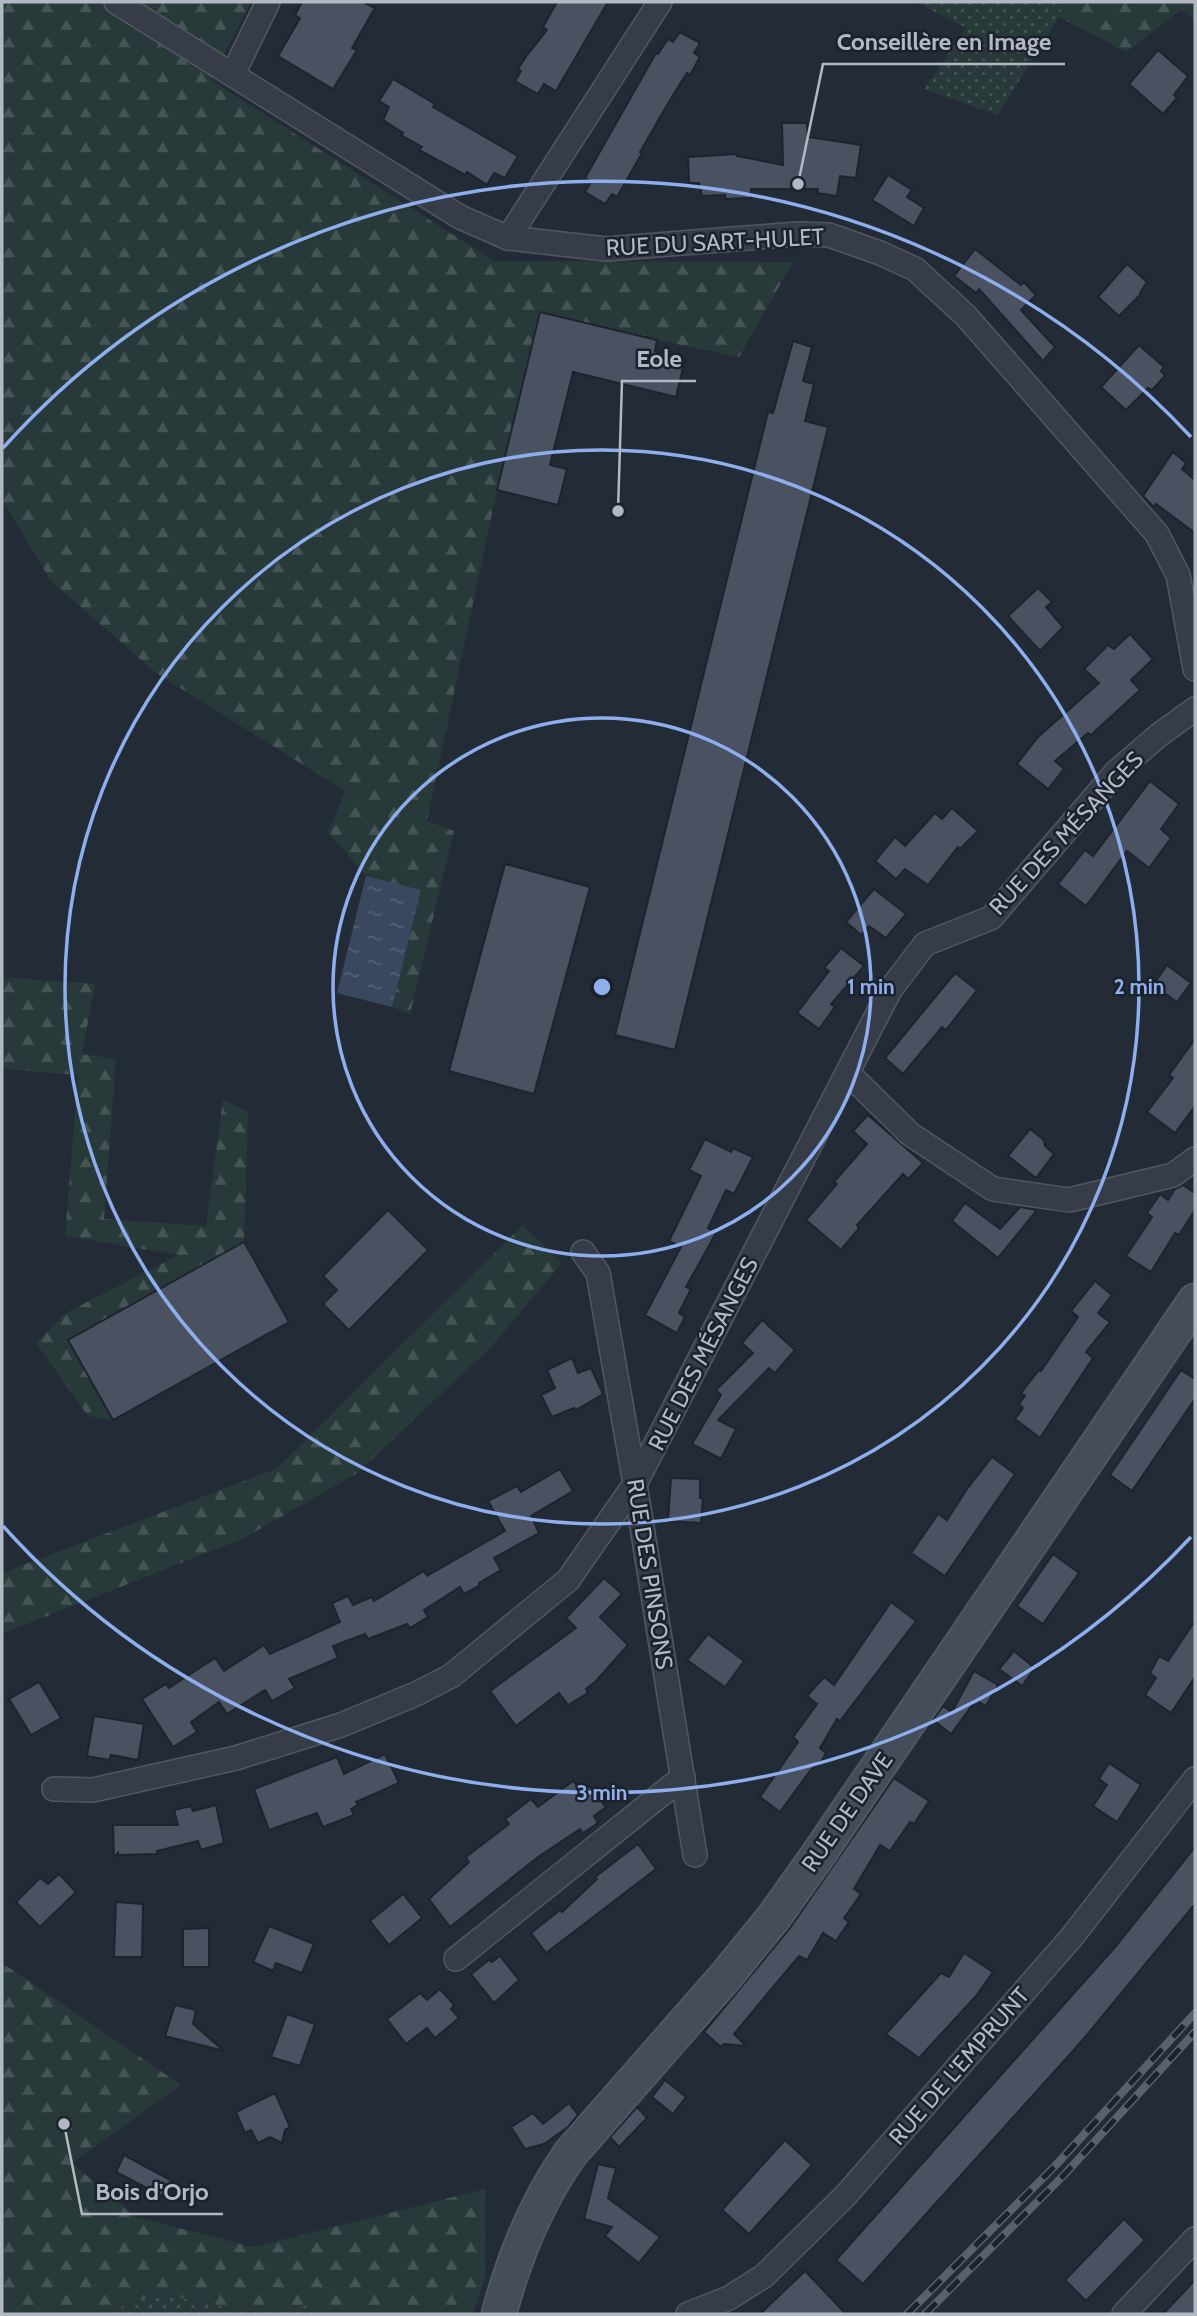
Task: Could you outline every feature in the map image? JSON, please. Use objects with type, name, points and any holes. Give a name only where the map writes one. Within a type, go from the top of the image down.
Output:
[{"type":"main road","name":"RUE DE DAVE","points":[[499,2314],[507,2282],[529,2226],[556,2174],[598,2119],[726,1976],[774,1917],[1195,1301]]},
{"type":"street","name":"RUE DU SART-HULET","points":[[116,2],[460,217],[508,238],[606,249],[798,234],[829,235],[915,269],[966,316],[1157,534],[1178,575],[1195,669]]},
{"type":"street","points":[[233,74],[268,2]]},
{"type":"street","points":[[508,238],[660,2]]},
{"type":"street","name":"RUE DES MÉSANGES","points":[[54,1789],[93,1790],[236,1758],[341,1725],[416,1694],[451,1676],[568,1580],[635,1484],[890,990],[925,944],[991,918],[1117,771],[1195,709]]},
{"type":"street","points":[[848,1073],[910,1134],[993,1189],[1069,1200],[1173,1175],[1195,1159]]},
{"type":"street","name":"RUE DES PINSONS","points":[[583,1252],[598,1273],[695,1855]]},
{"type":"street","points":[[456,1959],[683,1777]]},
{"type":"street","name":"RUE DE L'EMPRUNT","points":[[688,2314],[729,2298],[764,2276],[846,2195],[1071,1938],[1195,1779]]},
{"type":"street","points":[[1124,2314],[1195,2239]]},
{"type":"green space","points":[[2,2],[251,2],[211,80],[494,261],[793,262],[739,357],[540,312],[497,490],[427,821],[454,831],[410,1014],[392,1007],[421,890],[366,876],[328,832],[345,791],[156,673],[51,581],[2,500]]},
{"type":"green space","points":[[915,2],[1065,2],[1059,17],[998,115],[924,89],[966,28]]},
{"type":"green space","points":[[1065,2],[1195,2],[1195,20],[1181,10],[1126,52],[1059,17]]},
{"type":"green space","points":[[2,977],[95,984],[82,1054],[116,1059],[104,1219],[206,1226],[223,1099],[248,1112],[244,1242],[68,1341],[113,1420],[88,1416],[36,1343],[66,1313],[178,1255],[65,1236],[78,1075],[2,1069]]},
{"type":"green space","points":[[523,1225],[562,1263],[490,1348],[356,1474],[244,1538],[2,1634],[2,1573],[276,1469]]},
{"type":"green space","points":[[2,1963],[181,2085],[72,2163],[136,2217],[253,2247],[485,2189],[485,2277],[473,2314],[322,2314],[314,2305],[248,2312],[159,2293],[101,2314],[2,2314]]},
{"type":"green space","points":[[159,2293],[248,2312],[314,2304],[322,2314],[101,2314]]},
{"type":"water","points":[[366,876],[421,890],[392,1007],[337,993]]},
{"type":"building","points":[[302,2],[363,2],[375,8],[352,48],[357,50],[333,89],[278,56],[300,18],[295,15]]},
{"type":"building","points":[[557,2],[608,2],[556,91],[544,84],[538,94],[515,81],[521,71],[518,69],[547,30],[543,27]]},
{"type":"building","points":[[680,32],[700,43],[694,53],[700,57],[670,100],[617,197],[612,194],[605,204],[585,192],[591,182],[585,178],[656,53],[658,54],[668,39],[673,42]]},
{"type":"building","points":[[1158,50],[1188,76],[1174,95],[1177,98],[1163,114],[1129,84]]},
{"type":"building","points":[[393,79],[435,104],[433,107],[518,156],[505,178],[494,173],[487,185],[467,172],[465,175],[419,150],[422,147],[383,120],[389,107],[379,101]]},
{"type":"building","points":[[782,123],[807,123],[808,137],[861,145],[856,178],[840,176],[837,196],[817,193],[818,189],[751,189],[751,198],[725,199],[725,195],[702,196],[699,183],[689,183],[688,157],[737,154],[783,165]]},
{"type":"building","points":[[888,175],[912,190],[907,197],[924,208],[914,226],[872,200]]},
{"type":"building","points":[[975,249],[1021,285],[1024,282],[1036,295],[1021,310],[1055,347],[1043,361],[979,289],[976,293],[954,276]]},
{"type":"building","points":[[1127,264],[1147,282],[1141,294],[1119,316],[1098,297]]},
{"type":"building","points":[[540,312],[657,340],[655,351],[685,359],[676,397],[573,372],[550,465],[567,469],[558,505],[497,490]]},
{"type":"building","points":[[793,341],[812,347],[803,381],[814,384],[805,421],[828,427],[675,1050],[615,1035],[768,412],[773,413]]},
{"type":"building","points":[[1139,345],[1164,367],[1161,371],[1165,376],[1152,390],[1148,388],[1126,410],[1101,387]]},
{"type":"building","points":[[1173,452],[1186,463],[1182,469],[1195,480],[1195,533],[1156,504],[1154,507],[1143,496]]},
{"type":"building","points":[[1038,588],[1052,602],[1046,607],[1063,627],[1040,651],[1008,616]]},
{"type":"building","points":[[1130,634],[1153,659],[1131,680],[1140,690],[1091,735],[1088,733],[1055,761],[1064,769],[1048,789],[1017,764],[1038,737],[1099,683],[1084,669],[1108,645],[1114,649]]},
{"type":"building","points":[[1150,781],[1179,804],[1161,829],[1171,838],[1149,868],[1127,851],[1086,906],[1058,884],[1085,850],[1093,856]]},
{"type":"building","points":[[952,808],[978,831],[960,849],[958,847],[928,885],[905,869],[896,879],[875,861],[895,837],[905,846],[935,813],[942,819]]},
{"type":"building","points":[[505,864],[590,887],[534,1094],[449,1071]]},
{"type":"building","points":[[874,889],[906,914],[886,938],[869,926],[861,935],[846,922]]},
{"type":"building","points":[[841,948],[864,966],[831,1004],[835,1007],[819,1029],[797,1013],[829,971],[824,968]]},
{"type":"building","points":[[1167,965],[1191,983],[1177,1002],[1153,985]]},
{"type":"building","points":[[955,973],[977,990],[946,1030],[942,1027],[903,1074],[885,1058]]},
{"type":"building","points":[[1195,1039],[1195,1106],[1175,1133],[1147,1112],[1173,1078],[1169,1075]]},
{"type":"building","points":[[868,1115],[923,1163],[908,1179],[903,1174],[857,1225],[859,1228],[841,1250],[806,1220],[867,1144],[853,1131]]},
{"type":"building","points":[[1030,1129],[1044,1140],[1045,1146],[1054,1154],[1036,1178],[1008,1156]]},
{"type":"building","points":[[705,1139],[731,1152],[733,1148],[753,1157],[734,1194],[726,1190],[708,1228],[716,1233],[686,1287],[691,1289],[679,1313],[685,1317],[677,1333],[645,1315],[681,1247],[669,1241],[701,1176],[689,1170]]},
{"type":"building","points":[[1183,1185],[1195,1193],[1195,1210],[1179,1235],[1175,1233],[1151,1272],[1126,1256],[1152,1217],[1147,1213],[1160,1194],[1168,1200],[1175,1189]]},
{"type":"building","points":[[965,1203],[1000,1229],[1020,1207],[1037,1210],[998,1258],[952,1221]]},
{"type":"building","points":[[388,1210],[428,1250],[349,1330],[323,1304],[337,1290],[323,1276]]},
{"type":"building","points":[[244,1242],[289,1322],[113,1420],[68,1340]]},
{"type":"building","points":[[1095,1281],[1112,1295],[1098,1313],[1110,1322],[1086,1352],[1093,1358],[1040,1438],[1015,1419],[1023,1408],[1019,1404],[1025,1396],[1021,1393],[1039,1370],[1041,1371],[1078,1317],[1071,1311]]},
{"type":"building","points":[[762,1320],[795,1350],[775,1373],[769,1368],[718,1420],[736,1429],[721,1459],[692,1444],[721,1395],[716,1390],[753,1353],[742,1343]]},
{"type":"building","points":[[572,1358],[578,1373],[591,1368],[603,1394],[576,1410],[574,1408],[552,1417],[541,1395],[555,1388],[547,1370]]},
{"type":"building","points":[[1181,1370],[1195,1379],[1195,1399],[1132,1491],[1110,1475]]},
{"type":"building","points":[[992,1457],[1015,1474],[945,1576],[911,1553],[938,1514],[947,1520]]},
{"type":"building","points":[[560,1469],[573,1491],[531,1516],[539,1533],[494,1558],[501,1570],[464,1594],[460,1587],[424,1610],[428,1617],[410,1628],[407,1624],[368,1639],[365,1634],[333,1646],[338,1658],[289,1679],[295,1688],[272,1701],[265,1690],[227,1714],[219,1702],[191,1722],[197,1732],[173,1747],[142,1699],[166,1684],[169,1688],[215,1658],[224,1671],[264,1645],[270,1654],[340,1622],[332,1603],[348,1596],[353,1605],[372,1597],[374,1601],[424,1571],[427,1576],[505,1531],[488,1501],[517,1486],[521,1492]]},
{"type":"building","points":[[671,1478],[700,1479],[700,1498],[703,1498],[701,1523],[668,1521]]},
{"type":"building","points":[[1053,1554],[1079,1573],[1043,1624],[1017,1606]]},
{"type":"building","points":[[604,1578],[622,1594],[600,1617],[628,1645],[586,1689],[588,1693],[568,1705],[559,1693],[516,1726],[490,1691],[576,1628],[566,1618]]},
{"type":"building","points":[[891,1602],[916,1621],[840,1721],[837,1719],[820,1748],[826,1753],[822,1760],[810,1771],[780,1812],[760,1797],[798,1742],[793,1737],[817,1704],[807,1696],[824,1677],[834,1685]]},
{"type":"building","points":[[1195,1621],[1195,1677],[1171,1713],[1145,1695],[1156,1678],[1150,1673],[1159,1656],[1168,1661]]},
{"type":"building","points":[[708,1634],[744,1661],[725,1687],[687,1660]]},
{"type":"building","points":[[1014,1651],[1035,1668],[1022,1686],[999,1669]]},
{"type":"building","points":[[974,1671],[998,1685],[986,1706],[976,1700],[951,1734],[933,1720],[943,1706],[952,1712]]},
{"type":"building","points":[[39,1682],[61,1718],[31,1735],[9,1699]]},
{"type":"building","points":[[94,1716],[144,1724],[138,1760],[111,1755],[109,1760],[87,1756]]},
{"type":"building","points":[[385,1754],[399,1783],[356,1802],[358,1805],[351,1809],[354,1815],[323,1827],[317,1813],[269,1830],[254,1789],[337,1757],[344,1774]]},
{"type":"building","points":[[1109,1763],[1141,1785],[1117,1822],[1093,1806],[1107,1785],[1099,1779]]},
{"type":"building","points":[[894,1778],[929,1801],[914,1824],[910,1822],[890,1851],[880,1845],[854,1889],[861,1894],[844,1918],[849,1922],[836,1941],[823,1933],[807,1960],[799,1956],[734,2034],[746,2046],[724,2044],[721,2047],[704,2032],[790,1928]]},
{"type":"building","points":[[573,1781],[582,1790],[589,1786],[606,1807],[594,1816],[598,1823],[583,1833],[580,1829],[538,1857],[450,1927],[429,1899],[469,1862],[466,1857],[509,1824],[505,1819],[531,1799],[538,1807]]},
{"type":"building","points":[[216,1805],[224,1843],[201,1850],[198,1841],[157,1851],[157,1854],[118,1853],[114,1857],[113,1825],[178,1825],[174,1810],[191,1806],[193,1811]]},
{"type":"building","points":[[638,1844],[656,1869],[546,1953],[531,1933],[560,1910],[562,1912],[597,1879],[595,1877]]},
{"type":"building","points":[[1195,1847],[1195,1904],[1081,2042],[863,2284],[836,2260],[1116,1946]]},
{"type":"building","points":[[59,1874],[76,1892],[40,1927],[16,1902],[40,1878],[48,1884]]},
{"type":"building","points":[[403,1894],[422,1918],[389,1945],[370,1921]]},
{"type":"building","points":[[116,1902],[143,1904],[142,1957],[114,1957]]},
{"type":"building","points":[[269,1926],[314,1944],[302,1973],[276,1963],[273,1971],[253,1962]]},
{"type":"building","points":[[209,1928],[209,1967],[183,1967],[183,1929]]},
{"type":"building","points":[[964,1953],[993,1972],[976,1996],[919,2058],[886,2034],[941,1973],[949,1977]]},
{"type":"building","points":[[500,1956],[519,1980],[494,2003],[471,1974],[489,1960],[492,1962]]},
{"type":"building","points":[[440,1989],[454,2005],[451,2009],[459,2018],[435,2038],[427,2028],[406,2044],[387,2019],[420,1993],[427,2000]]},
{"type":"building","points":[[175,2005],[196,2010],[193,2024],[224,2051],[165,2036]]},
{"type":"building","points":[[287,2014],[315,2024],[300,2066],[271,2057]]},
{"type":"building","points":[[665,2080],[686,2097],[673,2114],[652,2097]]},
{"type":"building","points":[[275,2093],[290,2127],[285,2130],[282,2143],[270,2137],[258,2143],[251,2130],[245,2133],[236,2112]]},
{"type":"building","points":[[569,2103],[578,2115],[568,2127],[544,2144],[525,2149],[511,2127],[533,2113],[543,2124]]},
{"type":"building","points":[[637,2107],[647,2118],[619,2147],[610,2137]]},
{"type":"building","points":[[785,2140],[812,2165],[749,2234],[722,2210]]},
{"type":"building","points":[[124,2155],[174,2182],[166,2198],[116,2172]]},
{"type":"building","points":[[598,2164],[616,2168],[608,2198],[660,2237],[639,2263],[605,2236],[612,2227],[584,2219]]},
{"type":"building","points":[[1124,2219],[1145,2240],[1086,2301],[1065,2280]]},
{"type":"building","points":[[805,2271],[846,2314],[760,2314]]},
{"type":"building","points":[[1195,2280],[1195,2314],[1163,2314]]},
{"type":"railway","points":[[907,2314],[1055,2166],[1195,2013]]},
{"type":"railway","points":[[925,2314],[1064,2175],[1195,2032]]},
{"type":"place","name":"Conseillère en Image","points":[[798,184]]},
{"type":"place","name":"Eole","points":[[618,511]]},
{"type":"place","name":"Bois d'Orjo","points":[[64,2124]]}]
